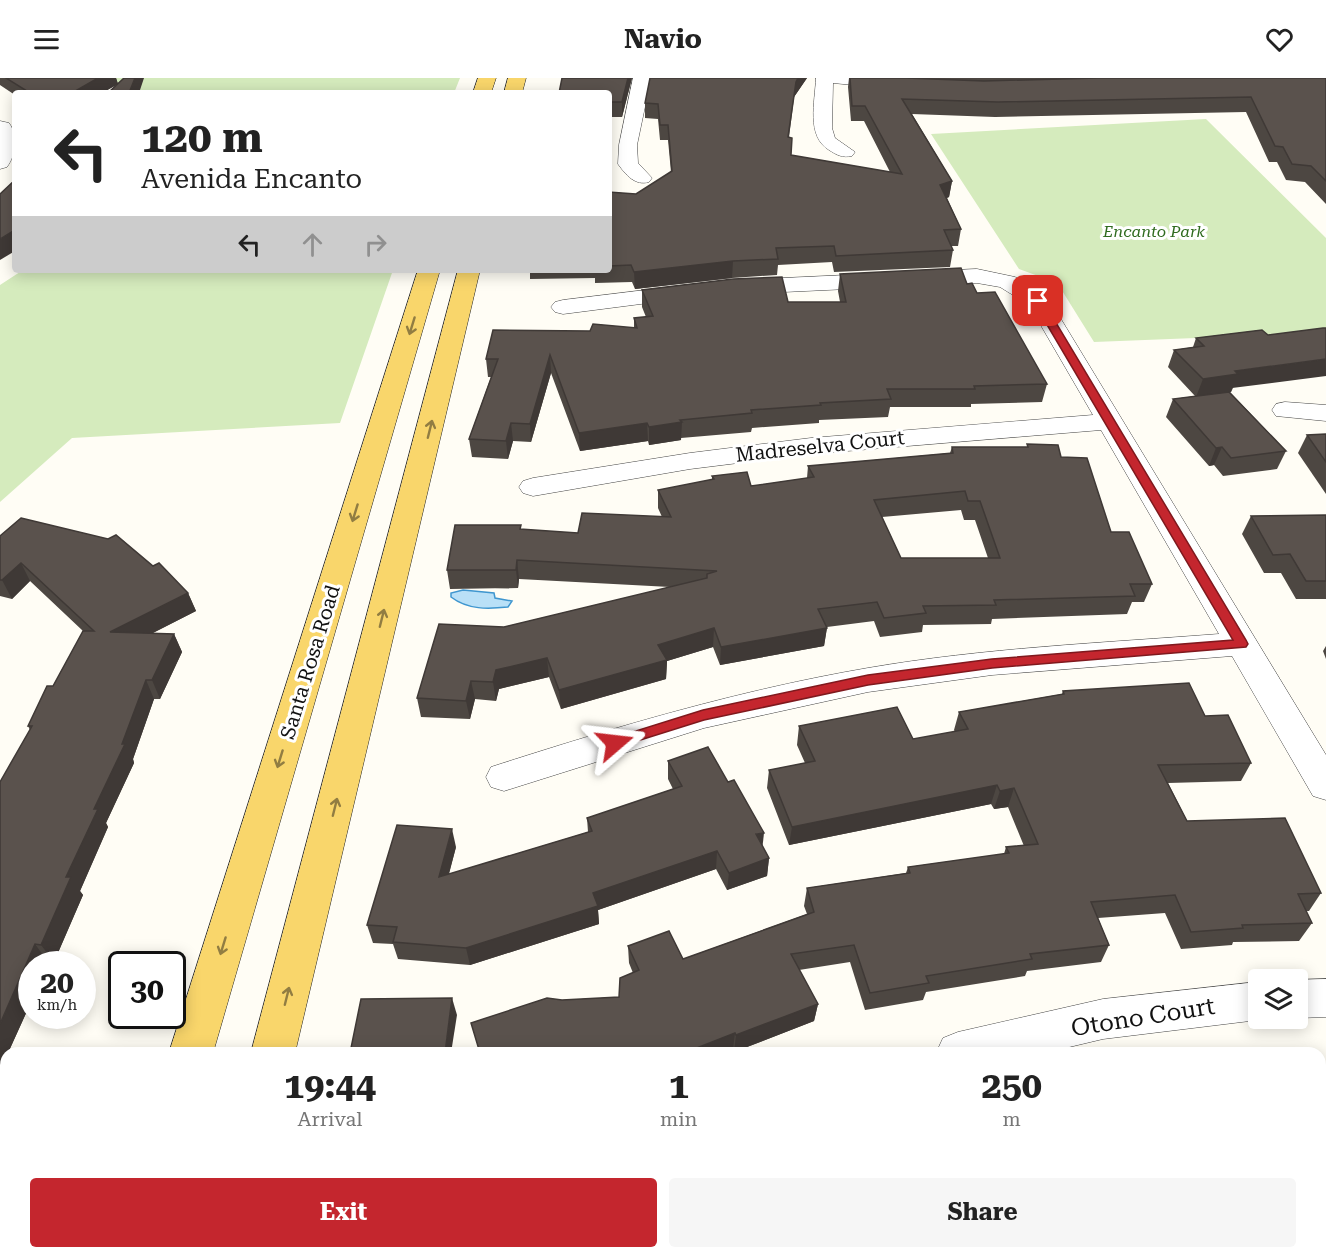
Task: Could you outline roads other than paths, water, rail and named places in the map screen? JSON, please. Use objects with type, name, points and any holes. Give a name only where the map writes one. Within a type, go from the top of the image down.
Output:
[{"type":"main road","name":"Santa Rosa Road","points":[[193,1047],[428,273]]},
{"type":"main road","points":[[275,1047],[469,273]]},
{"type":"street","points":[[642,78],[628,145],[628,164],[642,178]]},
{"type":"street","points":[[825,78],[823,128],[827,141],[844,152]]},
{"type":"street","points":[[830,78],[909,86]]},
{"type":"street","points":[[0,126],[3,127],[9,139],[0,163]]},
{"type":"street","points":[[563,307],[715,289],[977,276],[1007,282],[1038,301],[1326,786]]},
{"type":"street","points":[[1285,410],[1326,413]]},
{"type":"street","name":"Madreselva Court","points":[[533,487],[711,458],[824,444],[902,436],[1110,422]]},
{"type":"street","points":[[504,777],[703,715],[868,680],[992,663],[1242,644]]},
{"type":"street","points":[[1308,999],[1326,998]]},
{"type":"street","name":"Otono Court","points":[[983,1047],[1102,1019],[1248,1002]]},
{"type":"water","points":[[463,590],[494,593],[495,598],[512,601],[508,607],[486,608],[464,604],[451,597],[451,593]]},
{"type":"park label","name":"Encanto Park","points":[[1154,231]]}]
